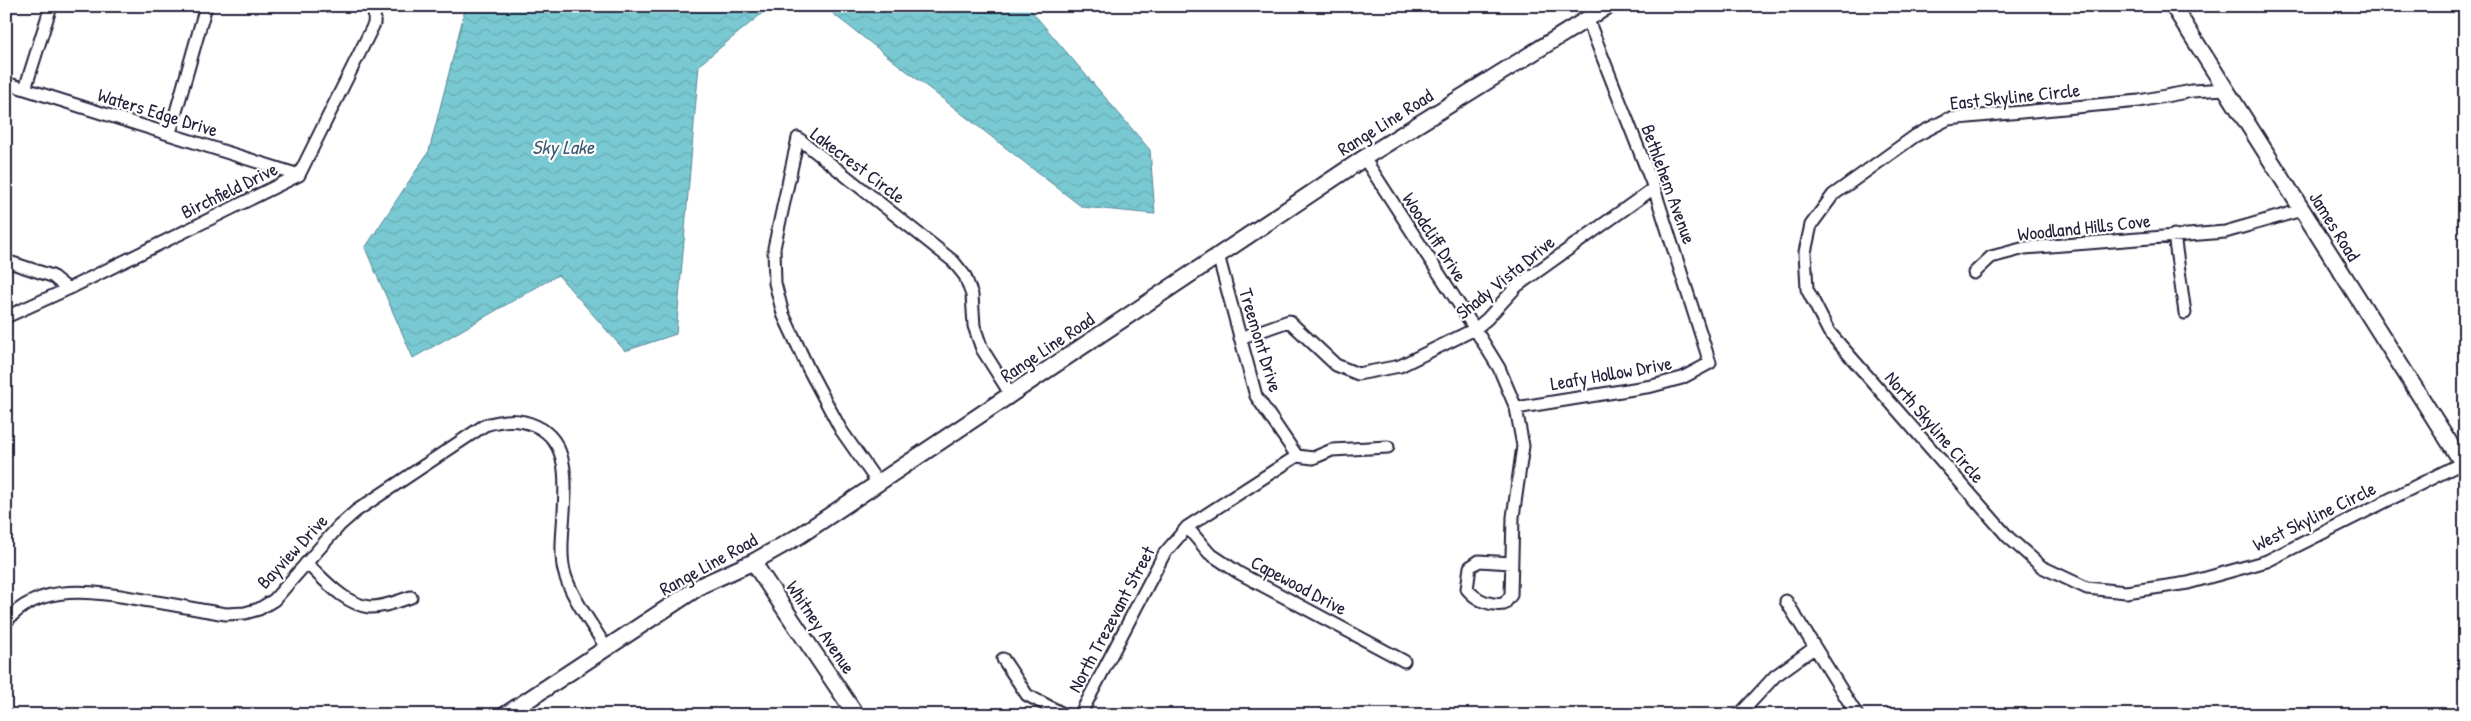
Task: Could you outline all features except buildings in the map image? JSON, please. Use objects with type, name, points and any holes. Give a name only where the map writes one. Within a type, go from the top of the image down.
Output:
[{"type":"main road","name":"Range Line Road","points":[[505,715],[702,585],[753,562],[799,536],[1364,158],[1608,6]]},
{"type":"main road","name":"James Road","points":[[2173,6],[2463,465]]},
{"type":"main road","name":"Whitney Avenue","points":[[753,562],[856,715]]},
{"type":"street","points":[[25,89],[51,6]]},
{"type":"street","points":[[170,133],[206,6]]},
{"type":"street","name":"Birchfield Drive","points":[[6,317],[68,289],[299,175],[374,24],[375,6]]},
{"type":"street","name":"Bethlehem Avenue","points":[[1588,20],[1654,188],[1710,363]]},
{"type":"street","name":"Waters Edge Drive","points":[[6,83],[299,175]]},
{"type":"street","name":"East Skyline Circle","points":[[1805,252],[1811,225],[1833,195],[1916,136],[1948,119],[2140,101],[2192,91],[2226,89]]},
{"type":"street","name":"Lakecrest Circle","points":[[878,483],[841,430],[808,368],[783,314],[775,283],[774,248],[798,138],[954,261],[965,276],[972,295],[974,326],[982,349],[1011,395]]},
{"type":"street","name":"Woodcliff Drive","points":[[1364,158],[1499,368],[1516,408],[1523,446],[1513,516],[1511,596],[1504,604],[1495,605],[1480,600],[1467,589],[1470,567],[1479,561],[1511,562]]},
{"type":"street","name":"Shady Vista Drive","points":[[1240,338],[1289,321],[1336,366],[1358,374],[1400,366],[1475,329],[1487,319],[1517,286],[1654,188]]},
{"type":"street","name":"Woodland Hills Cove","points":[[1974,273],[1990,258],[2025,248],[2225,232],[2302,210]]},
{"type":"street","name":"Woodland Hills Cove","points":[[2174,236],[2185,313]]},
{"type":"street","name":"North Skyline Circle","points":[[1805,252],[1807,290],[1829,332],[2008,537],[2042,567],[2087,588]]},
{"type":"street","name":"Treemont Drive","points":[[1218,255],[1256,396],[1297,456]]},
{"type":"street","points":[[6,262],[52,276],[68,289]]},
{"type":"street","name":"Leafy Hollow Drive","points":[[1516,408],[1652,386],[1682,378],[1710,363]]},
{"type":"street","name":"Bayview Drive","points":[[6,622],[11,616],[37,599],[69,592],[95,591],[226,614],[246,613],[260,609],[274,600],[339,526],[356,511],[485,425],[505,420],[525,421],[545,430],[556,444],[564,460],[566,478],[561,553],[565,573],[606,648]]},
{"type":"street","points":[[1297,456],[1313,458],[1332,450],[1388,447]]},
{"type":"street","name":"North Trezevant Street","points":[[1080,715],[1164,554],[1187,527],[1297,456]]},
{"type":"street","name":"West Skyline Circle","points":[[2087,588],[2126,592],[2188,582],[2267,561],[2463,465]]},
{"type":"street","name":"Capewood Drive","points":[[1187,527],[1209,553],[1239,574],[1404,661]]},
{"type":"street","points":[[306,564],[346,598],[356,604],[371,607],[411,597]]},
{"type":"street","points":[[1786,602],[1857,715]]},
{"type":"street","points":[[1738,715],[1775,676],[1814,648]]},
{"type":"street","points":[[1003,659],[1027,695],[1065,715]]},
{"type":"water","name":"Sky Lake","points":[[466,6],[771,6],[699,65],[676,334],[625,351],[558,275],[413,358],[365,248],[429,151]]},
{"type":"water","points":[[823,6],[1027,6],[1150,150],[1155,214],[1082,207]]}]
